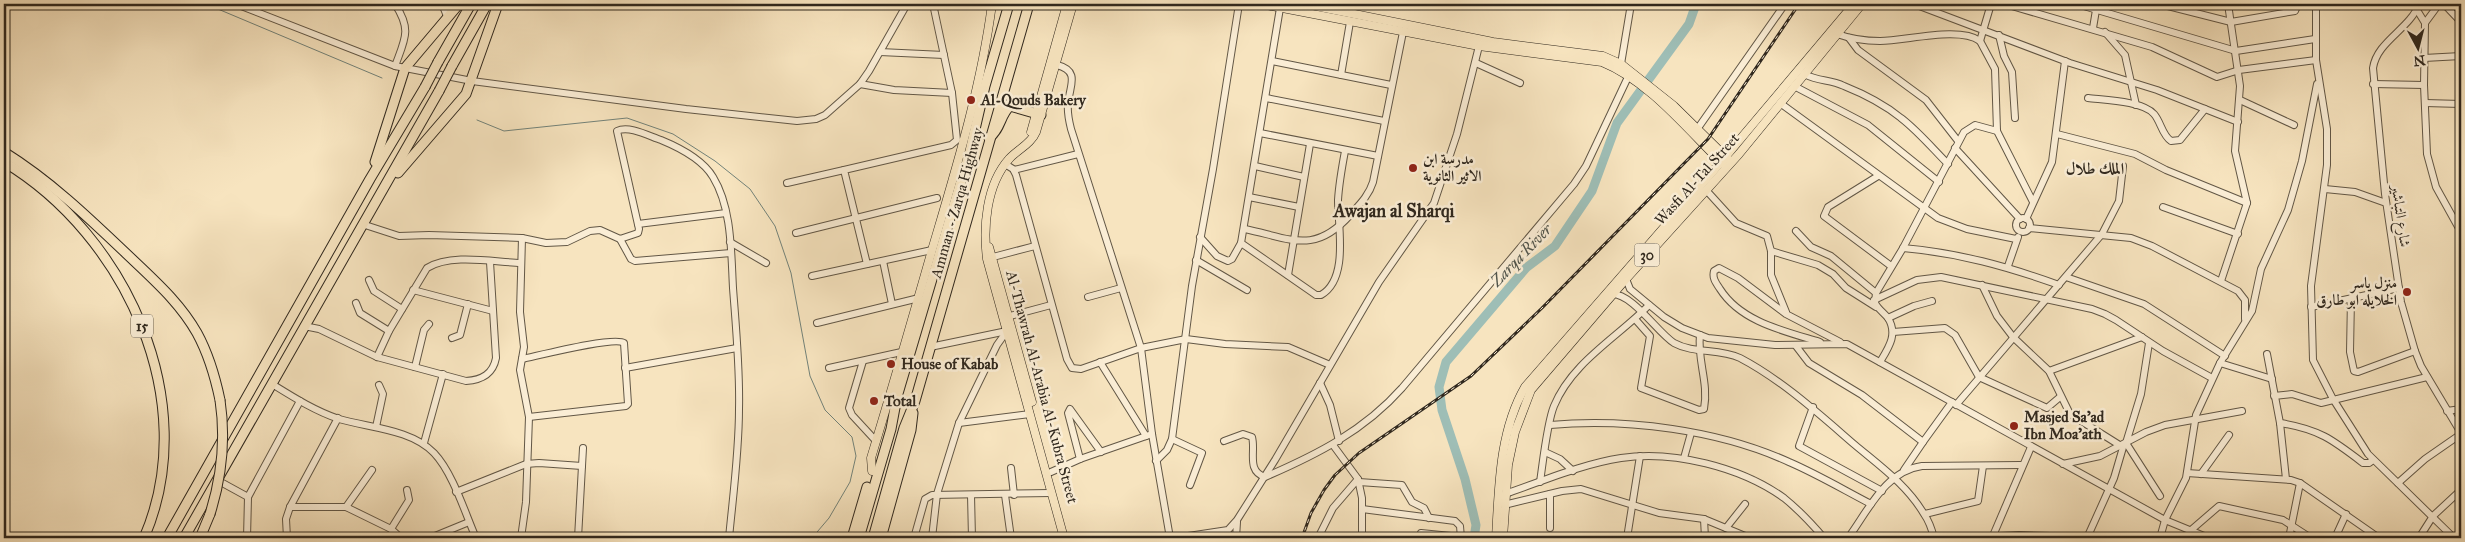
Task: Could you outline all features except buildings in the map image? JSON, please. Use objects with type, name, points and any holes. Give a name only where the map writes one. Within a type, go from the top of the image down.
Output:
[{"type":"highway","points":[[370,179],[405,68],[459,4]]},
{"type":"highway","points":[[167,538],[471,4]]},
{"type":"highway","points":[[184,538],[487,4]]},
{"type":"highway","points":[[384,188],[464,97],[472,81],[498,4]]},
{"type":"highway","name":"Amman - Zarqa Highway","points":[[859,538],[891,428],[908,350],[970,151],[980,85],[1009,4]]},
{"type":"highway","name":"Amman - Zarqa Highway","points":[[873,538],[904,428],[912,410],[930,346],[958,262],[989,139],[1029,4]]},
{"type":"highway","points":[[1005,83],[1006,91],[1011,100],[1039,111]]},
{"type":"highway","points":[[989,139],[997,132],[1006,110],[1010,106],[1039,111]]},
{"type":"highway","points":[[4,152],[54,186],[168,293],[183,312],[207,353],[220,400],[223,450],[219,482],[210,514],[200,538]]},
{"type":"highway","name":"15","points":[[4,162],[45,192],[86,232],[119,278],[134,305],[156,372],[164,444],[159,494],[144,538]]},
{"type":"highway","name":"Amman - Zarqa Highway","points":[[852,538],[889,416],[895,404]]},
{"type":"highway","name":"Amman - Zarqa Highway","points":[[881,538],[911,430],[912,410]]},
{"type":"main road","points":[[872,471],[870,461],[908,350],[932,250],[980,85],[992,4]]},
{"type":"main road","name":"Al-Thawrah Al-Arabia Al-Kubra Street","points":[[1064,538],[987,259],[986,216],[997,178],[1005,164],[1024,146],[1039,111],[1057,64],[1072,4]]},
{"type":"main road","name":"Al-Thawrah Al-Arabia Al-Kubra Street","points":[[1039,111],[1072,4]]},
{"type":"main road","points":[[1261,4],[1479,46],[1593,60],[1616,68],[1628,77],[1641,83]]},
{"type":"main road","points":[[1305,4],[1493,42],[1596,54],[1622,64],[1641,83],[1698,128],[1715,152],[1714,170]]},
{"type":"main road","name":"Wasfi Al-Tal Street","points":[[1496,538],[1505,444],[1521,394],[1531,379],[1714,170],[1726,162],[1735,145],[1854,4]]},
{"type":"main road","name":"Wasfi Al-Tal Street","points":[[1503,538],[1505,494],[1515,432],[1530,390],[1612,294],[1706,190],[1726,162],[1780,103],[1862,4]]},
{"type":"main road","points":[[1653,93],[1726,162]]},
{"type":"main road","points":[[1715,152],[1735,145]]},
{"type":"main road","name":"Al-Thawrah Al-Arabia Al-Kubra Street","points":[[987,243],[993,257],[1010,316],[1068,538]]},
{"type":"street","points":[[239,4],[395,66],[472,81],[686,109],[797,121],[816,119],[826,115],[860,84],[907,4]]},
{"type":"street","points":[[395,4],[405,22],[406,33],[395,66]]},
{"type":"street","points":[[443,4],[448,16]]},
{"type":"street","points":[[787,183],[955,144],[957,133],[952,93],[933,4]]},
{"type":"street","points":[[1156,461],[1167,450],[1172,439],[1196,260],[1238,4]]},
{"type":"street","points":[[1622,64],[1631,4]]},
{"type":"street","points":[[1698,128],[1785,4]]},
{"type":"street","points":[[1914,4],[2065,60],[2130,81],[2238,122]]},
{"type":"street","points":[[1980,41],[1991,4]]},
{"type":"street","points":[[2010,4],[2152,47],[2217,77],[2239,70],[2316,60]]},
{"type":"street","points":[[2077,4],[2097,7],[2236,51],[2315,39]]},
{"type":"street","points":[[2160,4],[2231,22],[2295,11],[2298,4]]},
{"type":"street","points":[[2221,281],[2248,203],[2235,151],[2240,100],[2239,70],[2228,4]]},
{"type":"street","points":[[2316,4],[2316,60],[2327,130],[2325,189],[2312,280],[2313,360],[2333,400],[2373,460],[2454,538]]},
{"type":"street","points":[[2373,5],[2386,4]]},
{"type":"street","points":[[2425,23],[2439,4]]},
{"type":"street","points":[[2444,4],[2461,22]]},
{"type":"street","points":[[2093,28],[2097,7]]},
{"type":"street","points":[[2418,7],[2425,23],[2424,85],[2427,154],[2436,187],[2461,232]]},
{"type":"street","name":"شارع التباشير","points":[[2418,7],[2375,58],[2373,84],[2386,203],[2398,288],[2415,351],[2427,377],[2461,434]]},
{"type":"street","points":[[1200,238],[1217,256],[1228,261],[1232,259],[1241,243],[1245,229],[1280,8]]},
{"type":"street","points":[[1341,75],[1350,22]]},
{"type":"street","points":[[1245,229],[1294,240],[1307,242],[1316,240],[1340,227],[1369,192],[1403,32]]},
{"type":"street","points":[[2105,32],[2126,55],[2136,105]]},
{"type":"street","points":[[1837,34],[1849,38],[1878,41],[1963,35],[1980,41],[1995,68],[1997,131],[2033,202]]},
{"type":"street","points":[[1999,35],[2004,56],[2012,72],[2015,118]]},
{"type":"street","points":[[1849,38],[1858,50],[1926,100],[1958,141]]},
{"type":"street","points":[[1175,538],[1202,537],[1226,531],[1237,520],[1265,477],[1380,282],[1434,202],[1457,134],[1479,46]]},
{"type":"street","points":[[880,52],[944,55]]},
{"type":"street","points":[[2424,58],[2461,56]]},
{"type":"street","points":[[2021,231],[2016,224],[2023,219],[2049,173],[2057,134],[2065,60]]},
{"type":"street","points":[[1272,61],[1391,85]]},
{"type":"street","points":[[1476,63],[1520,83]]},
{"type":"street","points":[[1057,64],[1066,67],[1072,76],[1068,116],[1078,154],[1141,348],[1149,435],[1156,461],[1170,538]]},
{"type":"street","points":[[1804,74],[1819,81],[1844,86],[1890,110],[1910,126],[1948,164]]},
{"type":"street","points":[[1265,477],[1333,445],[1363,425],[1390,402],[1574,184],[1586,166],[1628,77]]},
{"type":"street","points":[[2160,538],[2165,520],[2187,473],[2194,420],[2212,378],[2244,321],[2252,311],[2261,269],[2288,210],[2302,161],[2318,80]]},
{"type":"street","points":[[860,84],[894,90],[952,93]]},
{"type":"street","points":[[2373,84],[2424,85]]},
{"type":"street","points":[[1794,86],[1868,125],[1939,182]]},
{"type":"street","points":[[1266,98],[1384,121]]},
{"type":"street","points":[[2088,98],[2136,105],[2151,112],[2168,140],[2178,142],[2205,109]]},
{"type":"street","points":[[2240,100],[2294,125]]},
{"type":"street","points":[[1780,103],[1824,133],[1878,176],[1924,208],[1954,225],[2016,239]]},
{"type":"street","points":[[2425,103],[2461,104]]},
{"type":"street","points":[[1875,296],[1939,182],[1964,132],[1975,125],[1997,131]]},
{"type":"street","points":[[362,224],[399,236],[522,238],[546,243],[567,242],[594,230],[620,239],[638,233],[638,224],[617,134],[621,130],[641,133],[666,142],[701,163],[714,178],[726,213],[731,253],[740,408],[729,538]]},
{"type":"street","points":[[1260,133],[1378,156]]},
{"type":"street","points":[[2057,134],[2134,154],[2166,170],[2248,203]]},
{"type":"street","points":[[1288,275],[1310,144]]},
{"type":"street","points":[[1955,148],[2023,219],[2030,222],[2029,228]]},
{"type":"street","points":[[1241,243],[1316,295],[1325,293],[1339,267],[1340,227],[1338,199],[1345,151]]},
{"type":"street","points":[[1014,170],[1078,154]]},
{"type":"street","points":[[1005,164],[1014,170],[1051,305],[1070,365],[1078,369],[1141,348],[1186,339],[1224,344],[1288,347],[1330,365]]},
{"type":"street","points":[[1255,166],[1304,177]]},
{"type":"street","points":[[1903,472],[1922,442],[1954,403],[2046,301],[2102,234],[2119,202],[2123,166]]},
{"type":"street","points":[[844,170],[867,264]]},
{"type":"street","points":[[1878,176],[1828,207],[1824,216],[1892,266]]},
{"type":"street","points":[[2325,189],[2355,192],[2386,203]]},
{"type":"street","points":[[1706,190],[1736,222],[1767,236],[1771,251],[1771,275],[1786,314]]},
{"type":"street","points":[[1249,197],[1298,207]]},
{"type":"street","points":[[796,233],[937,198]]},
{"type":"street","points":[[2163,207],[2238,234]]},
{"type":"street","points":[[638,224],[726,213]]},
{"type":"street","points":[[2008,266],[2016,239],[2021,231],[2029,228],[2102,234],[2141,242],[2221,281],[2243,295],[2246,308],[2244,321]]},
{"type":"street","points":[[1796,231],[1811,247],[1831,256],[1875,296],[1877,307]]},
{"type":"street","points":[[522,238],[520,312],[524,347],[520,376],[529,417],[526,502],[522,538]]},
{"type":"street","points":[[620,239],[631,259],[635,261],[731,253]]},
{"type":"street","points":[[730,242],[766,263]]},
{"type":"street","points":[[993,257],[1035,246]]},
{"type":"street","points":[[1903,248],[1951,253],[2008,266],[2059,285]]},
{"type":"street","points":[[812,276],[932,250]]},
{"type":"street","points":[[1771,251],[1818,265],[1833,274],[1846,288],[1877,307],[1888,318],[1893,332],[1890,345],[1880,362]]},
{"type":"street","points":[[377,357],[389,331],[422,274],[435,264],[452,260],[522,263]]},
{"type":"street","points":[[1196,260],[1247,290]]},
{"type":"street","points":[[883,261],[892,304]]},
{"type":"street","points":[[304,326],[319,329],[377,357],[473,380],[491,371],[496,358],[490,262]]},
{"type":"street","points":[[1824,344],[1781,330],[1737,309],[1717,284],[1714,271],[1718,268],[1738,278],[1786,314],[1880,362],[2165,520],[2209,538]]},
{"type":"street","points":[[1875,296],[1928,277],[1940,277],[2046,301],[2092,309],[2105,314],[2212,378]]},
{"type":"street","points":[[2066,277],[2144,304],[2225,356]]},
{"type":"street","points":[[1626,279],[1630,289],[1649,305],[1673,323],[1700,335],[1749,343],[1796,346],[1842,343]]},
{"type":"street","points":[[369,280],[374,291],[402,309]]},
{"type":"street","points":[[1982,285],[1997,316],[2013,337],[2048,371],[2060,397],[2075,418],[2124,444],[2160,496]]},
{"type":"street","points":[[1088,297],[1121,288]]},
{"type":"street","points":[[2311,307],[2398,288]]},
{"type":"street","points":[[413,290],[493,311]]},
{"type":"street","points":[[1612,294],[1618,295],[1642,312],[1675,343],[1698,349],[1722,352],[1740,358],[1813,408],[1894,477],[1924,514],[1934,538]]},
{"type":"street","points":[[817,322],[919,298]]},
{"type":"street","points":[[2351,298],[2350,352],[2354,371],[2358,372],[2415,351]]},
{"type":"street","points":[[1888,318],[1914,306],[1932,301]]},
{"type":"street","points":[[356,303],[360,314],[389,331]]},
{"type":"street","points":[[452,338],[460,334],[468,304]]},
{"type":"street","points":[[1010,316],[1051,305]]},
{"type":"street","points":[[1540,482],[1554,405],[1578,371],[1599,349],[1636,319],[1649,305]]},
{"type":"street","points":[[310,316],[319,329]]},
{"type":"street","points":[[1636,319],[1650,336],[1641,388],[1699,410],[1704,408],[1706,391],[1698,349],[1700,335]]},
{"type":"street","points":[[415,367],[424,330],[429,324]]},
{"type":"street","points":[[1893,332],[1941,327],[1948,329],[1955,335],[1979,377],[2047,408],[2060,397]]},
{"type":"street","points":[[930,346],[1007,331]]},
{"type":"street","points":[[932,538],[937,494],[959,423],[997,345],[1007,331]]},
{"type":"street","points":[[2048,371],[2142,337]]},
{"type":"street","points":[[522,360],[575,347],[620,340],[624,343],[628,404],[626,406],[529,417]]},
{"type":"street","points":[[1961,538],[2048,535],[2087,537],[2109,489],[2141,394],[2149,342]]},
{"type":"street","points":[[1796,346],[1809,363],[1862,395],[1922,442]]},
{"type":"street","points":[[625,368],[737,348]]},
{"type":"street","points":[[829,368],[908,350]]},
{"type":"street","points":[[2267,354],[2280,423],[2286,479]]},
{"type":"street","points":[[863,361],[849,408],[852,415],[876,441]]},
{"type":"street","points":[[1100,362],[1149,435]]},
{"type":"street","points":[[2220,363],[2272,379]]},
{"type":"street","points":[[424,443],[443,374]]},
{"type":"street","points":[[2274,396],[2292,394],[2321,403],[2427,377]]},
{"type":"street","points":[[1320,383],[1330,405],[1339,441]]},
{"type":"street","points":[[272,384],[300,401],[338,418],[376,427],[424,443],[445,468],[476,538]]},
{"type":"street","points":[[376,427],[383,394],[379,385]]},
{"type":"street","points":[[247,538],[248,496],[300,401]]},
{"type":"street","points":[[1813,408],[1799,446],[1882,491]]},
{"type":"street","points":[[1080,459],[1068,414],[1070,409],[1090,434],[1101,452]]},
{"type":"street","points":[[2447,411],[2461,409]]},
{"type":"street","points":[[2063,464],[2100,456],[2155,428],[2242,411]]},
{"type":"street","points":[[959,423],[1030,414]]},
{"type":"street","points":[[287,538],[286,519],[290,507],[338,418]]},
{"type":"street","points":[[2280,423],[2314,430],[2333,440],[2363,463],[2369,463],[2373,460]]},
{"type":"street","points":[[1550,425],[1608,424],[1691,433],[1732,441],[1788,461],[1871,504]]},
{"type":"street","points":[[1684,458],[1691,433]]},
{"type":"street","points":[[1224,440],[1243,434],[1252,437],[1253,466],[1258,473],[1265,477]]},
{"type":"street","points":[[2398,483],[2425,458],[2461,434]]},
{"type":"street","points":[[1051,472],[1080,459],[1149,435]]},
{"type":"street","points":[[2201,474],[2229,435]]},
{"type":"street","points":[[1172,439],[1201,452],[1190,485]]},
{"type":"street","points":[[1333,445],[1358,481],[1362,509],[1362,538]]},
{"type":"street","points":[[1992,537],[2021,466],[2031,447]]},
{"type":"street","points":[[578,538],[583,448]]},
{"type":"street","points":[[1545,452],[1560,459],[1572,471]]},
{"type":"street","points":[[1505,494],[1610,460],[1662,455],[1684,458],[1740,476],[1782,497],[1794,506],[1824,538]]},
{"type":"street","points":[[1640,456],[1631,503],[1628,537],[1646,538]]},
{"type":"street","points":[[456,492],[526,464],[582,466]]},
{"type":"street","points":[[1848,538],[1871,504],[1894,477],[1903,472],[1922,466],[2021,466]]},
{"type":"street","points":[[1924,514],[1978,501],[1983,466]]},
{"type":"street","points":[[1011,468],[1014,494]]},
{"type":"street","points":[[346,507],[372,470]]},
{"type":"street","points":[[2187,473],[2286,479],[2300,483],[2379,538]]},
{"type":"street","points":[[217,480],[248,496]]},
{"type":"street","points":[[1358,481],[1402,485],[1412,502],[1424,508],[1429,518]]},
{"type":"street","points":[[1318,538],[1333,508],[1358,481]]},
{"type":"street","points":[[2289,538],[2300,483]]},
{"type":"street","points":[[1504,505],[1581,489],[1659,513],[1704,519],[1750,538]]},
{"type":"street","points":[[391,529],[409,500],[407,490]]},
{"type":"street","points":[[2419,538],[2433,516],[2461,490]]},
{"type":"street","points":[[914,538],[926,499],[937,494],[1005,495],[1051,493]]},
{"type":"street","points":[[1550,494],[1550,528]]},
{"type":"street","points":[[971,495],[972,538]]},
{"type":"street","points":[[1005,495],[1011,538]]},
{"type":"street","points":[[1726,528],[1745,504]]},
{"type":"street","points":[[2190,531],[2218,506],[2269,516],[2292,524],[2311,538]]},
{"type":"street","points":[[290,507],[346,507],[391,529],[401,538]]},
{"type":"street","points":[[1362,509],[1457,523],[1461,538],[1421,533]]},
{"type":"street","points":[[2335,538],[2346,514]]},
{"type":"street","points":[[1704,519],[1706,538]]},
{"type":"street","points":[[1236,538],[1237,520]]},
{"type":"street","points":[[430,538],[469,522]]},
{"type":"waterway","points":[[206,4],[382,78]]},
{"type":"waterway","name":"Zarqa River","points":[[1474,538],[1476,525],[1465,479],[1442,410],[1439,387],[1446,362],[1526,268],[1555,246],[1592,191],[1617,123],[1689,24],[1696,4]]},
{"type":"waterway","points":[[477,120],[504,131],[627,118],[673,134],[715,161],[750,189],[775,226],[791,273],[810,376],[825,410],[852,437],[856,456],[850,482],[829,518],[812,538]]},
{"type":"railway","points":[[1302,538],[1311,513],[1335,475],[1359,453],[1471,376],[1542,308],[1708,139],[1799,4]]},
{"type":"place","name":"Al-Qouds Bakery","points":[[971,100]]},
{"type":"place","name":"مدرسة ابن الاثير الثانوية","points":[[1413,168]]},
{"type":"place","name":"منزل ياسر الخلايله ابو طارق","points":[[2407,292]]},
{"type":"place","name":"House of Kabab","points":[[891,364]]},
{"type":"place","name":"Total","points":[[874,401]]},
{"type":"place","name":"Masjed Sa'ad Ibn Moa'ath","points":[[2014,426]]},
{"type":"district","name":"الملك طلال","points":[[2095,168]]},
{"type":"district","name":"Awajan al Sharqi","points":[[1394,211]]}]
